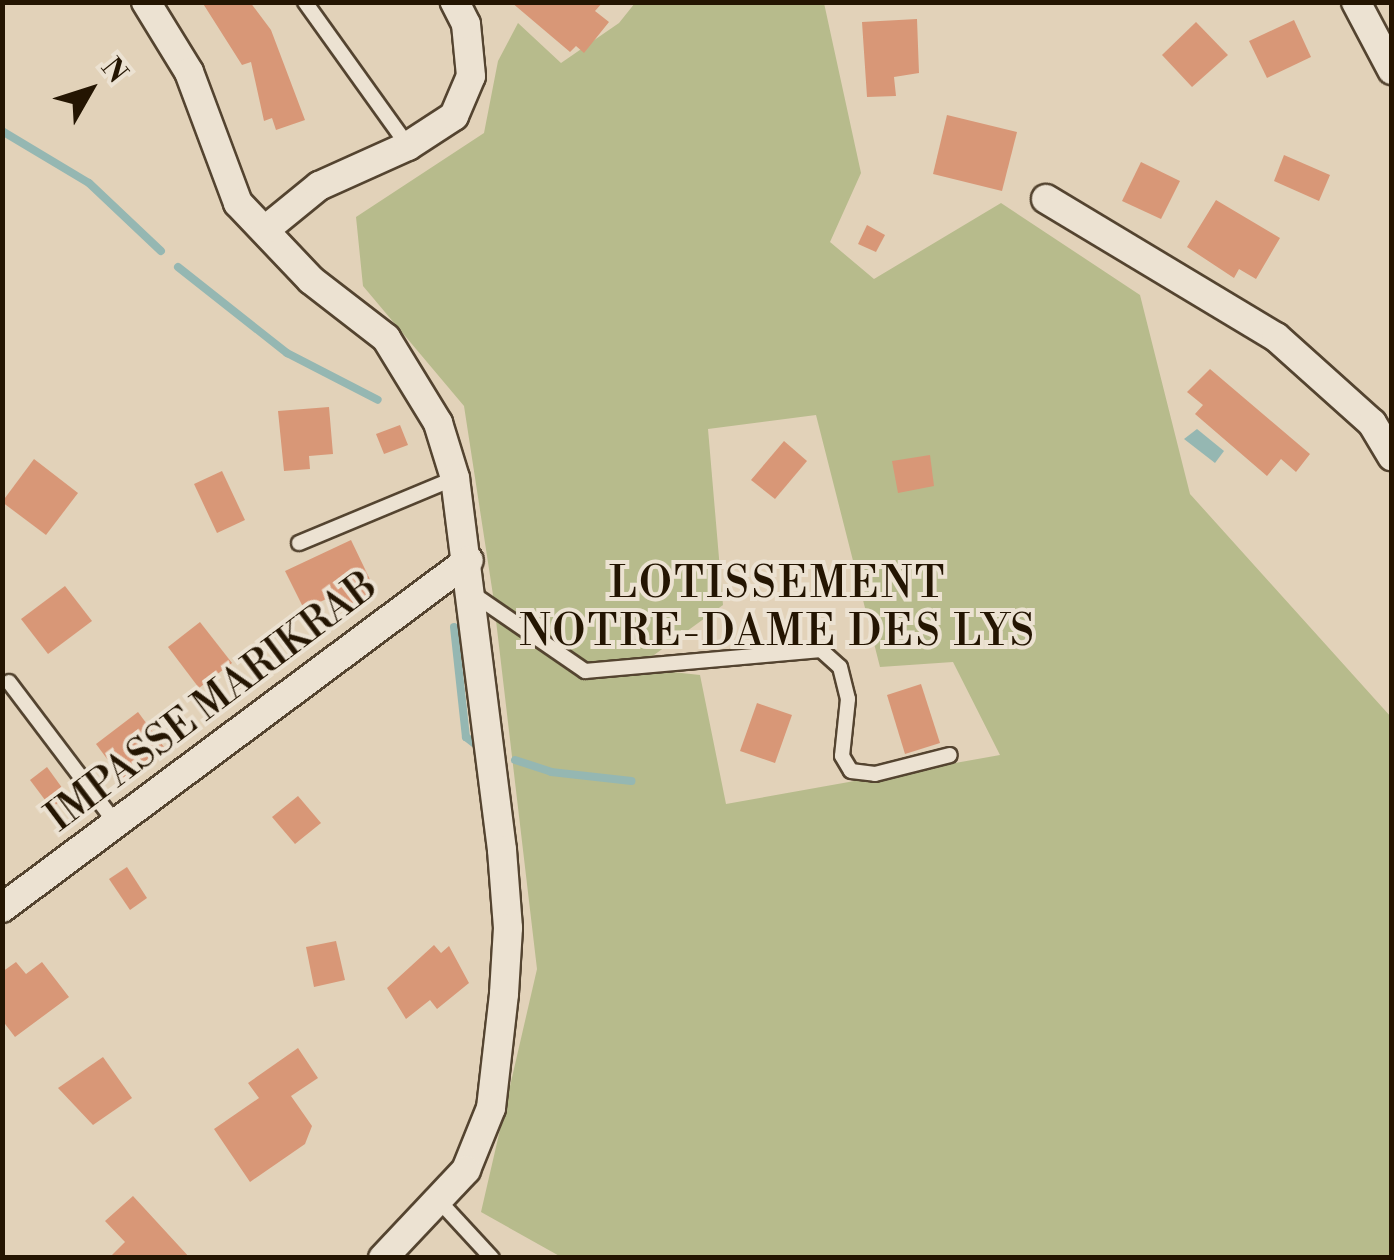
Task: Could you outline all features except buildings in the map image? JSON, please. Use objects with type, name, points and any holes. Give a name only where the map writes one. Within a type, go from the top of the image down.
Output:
[{"type":"street","points":[[146,2],[190,72],[238,204],[311,280],[386,338],[438,423],[456,478],[473,594],[508,928],[491,1108],[466,1170],[441,1203],[382,1258]]},
{"type":"street","points":[[265,230],[318,186],[408,146],[454,116],[470,76],[466,24],[455,2]]},
{"type":"street","points":[[1356,2],[1392,70]]},
{"type":"street","points":[[1046,199],[1276,336],[1372,423],[1392,456]]},
{"type":"street","name":"IMPASSE MARIKRAB","points":[[2,908],[469,560]]},
{"type":"lane","points":[[305,2],[408,146]]},
{"type":"lane","points":[[298,542],[456,478]]},
{"type":"lane","points":[[473,594],[585,671],[820,650],[840,667],[848,699],[842,756],[851,771],[875,774],[950,755]]},
{"type":"lane","points":[[8,682],[115,822]]},
{"type":"lane","points":[[441,1203],[492,1258]]},
{"type":"green space","points":[[635,3],[824,3],[861,173],[830,242],[874,279],[1001,203],[1140,295],[1190,494],[1391,717],[1391,1257],[563,1258],[481,1212],[537,969],[493,595],[464,406],[363,286],[356,217],[484,133],[498,61],[518,23],[561,63],[619,23]],"holes":[[[816,415],[880,667],[953,662],[1000,755],[726,804],[700,675],[636,668],[723,605],[708,429]]]},
{"type":"water","points":[[1197,429],[1224,451],[1215,463],[1184,439]]},
{"type":"waterway","points":[[2,131],[89,183],[161,251]]},
{"type":"waterway","points":[[178,267],[287,353],[378,400]]},
{"type":"waterway","points":[[454,627],[466,737],[479,747]]},
{"type":"waterway","points":[[515,760],[551,772],[631,781]]},
{"type":"district","name":"LOTISSEMENT NOTRE-DAME DES LYS","points":[[778,609]]}]
